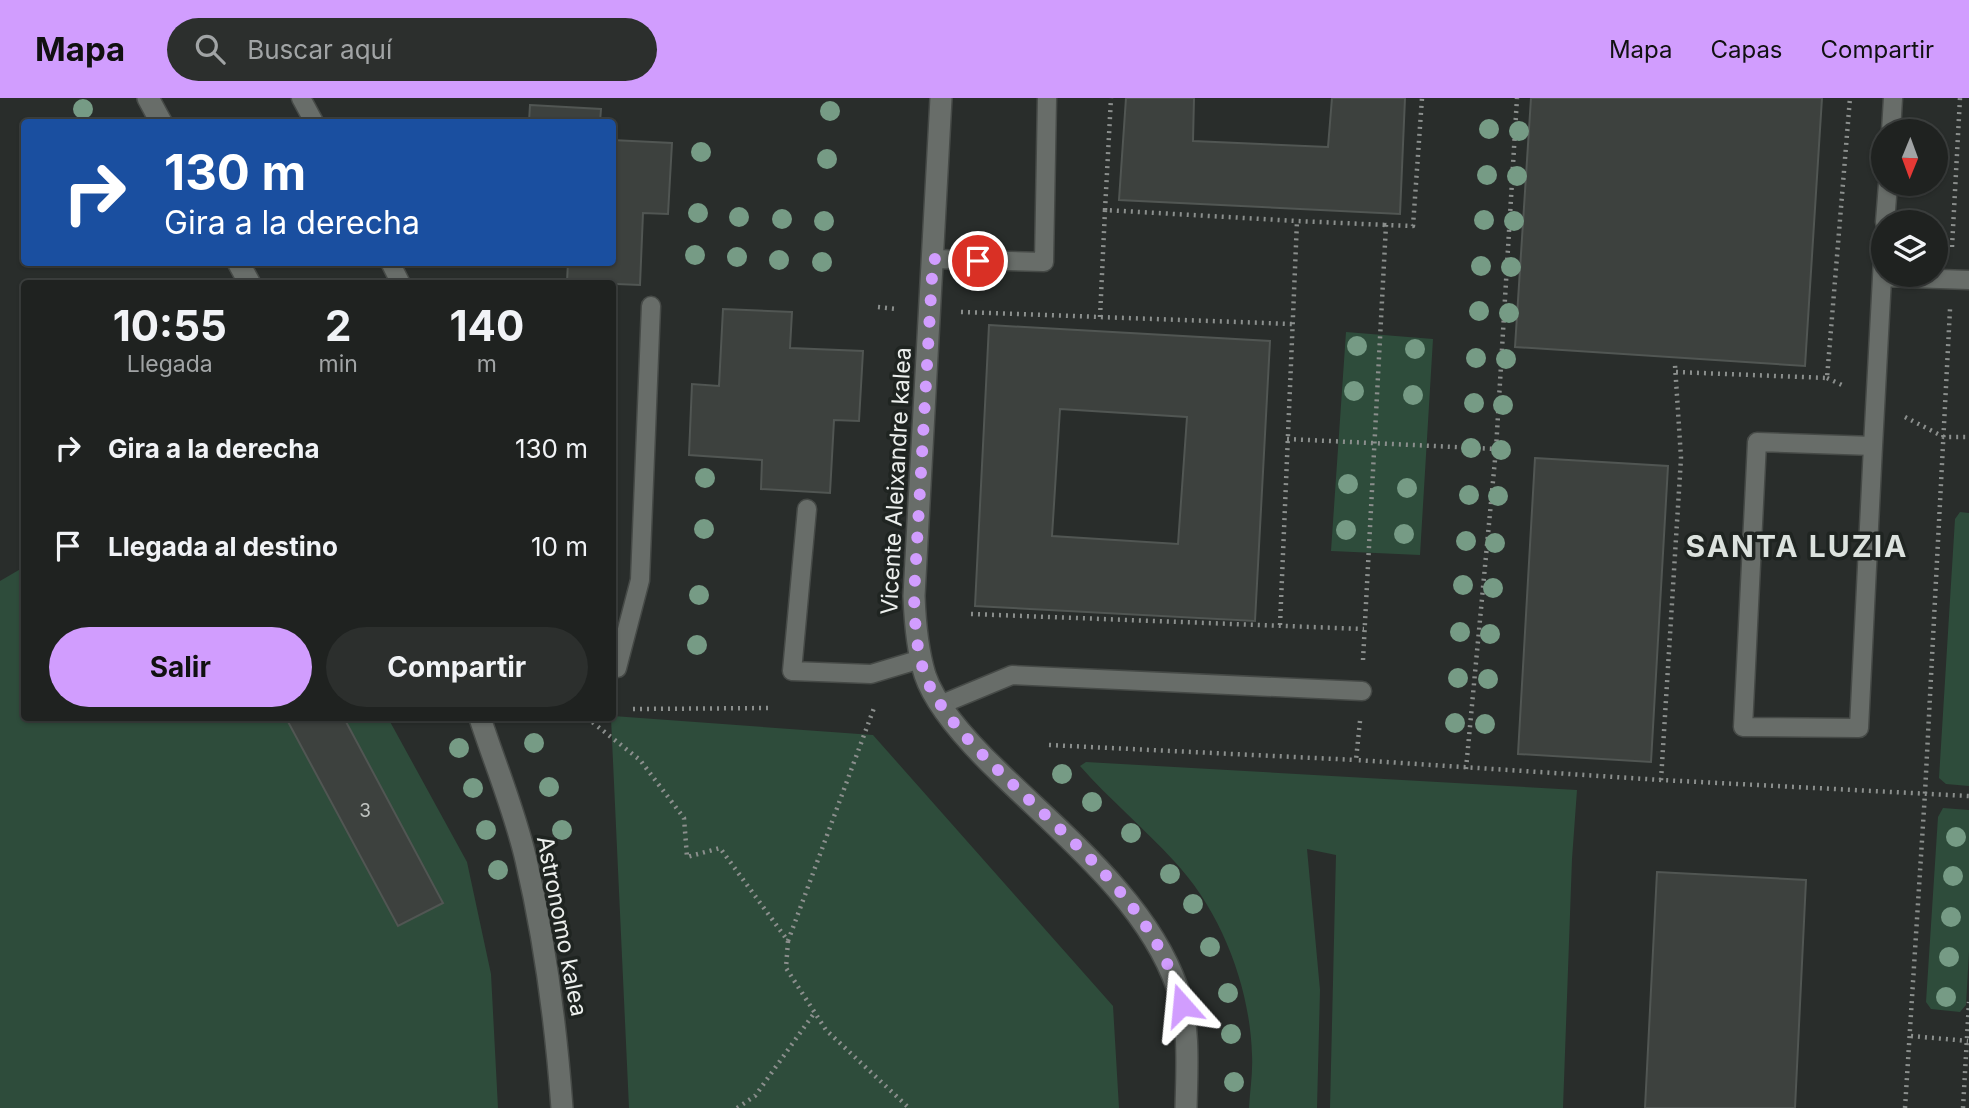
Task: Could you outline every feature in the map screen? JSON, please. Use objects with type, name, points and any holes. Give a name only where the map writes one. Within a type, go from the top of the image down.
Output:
[{"type":"street","points":[[148,98],[159,119]]},
{"type":"street","name":"Vicente Aleixandre kalea","points":[[941,98],[914,596],[916,635],[925,677],[970,743],[1110,881],[1143,920],[1164,956],[1177,988],[1186,1023],[1186,1108]]},
{"type":"street","name":"Astronomo kalea","points":[[481,721],[526,858],[558,1049],[562,1108]]},
{"type":"lane","points":[[301,98],[312,119]]},
{"type":"lane","points":[[933,259],[1044,262],[1047,98]]},
{"type":"lane","points":[[1892,119],[1894,98]]},
{"type":"lane","points":[[1873,446],[1757,442],[1743,727],[1859,728],[1881,287]]},
{"type":"lane","points":[[616,668],[639,580],[651,306]]},
{"type":"lane","points":[[807,509],[792,671],[871,674],[921,659]]},
{"type":"lane","points":[[942,704],[1012,675],[1362,691]]},
{"type":"path","points":[[1100,317],[1111,98]]},
{"type":"path","points":[[1105,210],[1413,226],[1422,98]]},
{"type":"path","points":[[1466,769],[1496,449],[1517,98]]},
{"type":"path","points":[[1676,372],[1827,379],[1850,98]]},
{"type":"path","points":[[1905,1108],[1925,793],[1964,280],[1960,98]]},
{"type":"path","points":[[1280,625],[1297,221]]},
{"type":"path","points":[[1356,760],[1362,691],[1386,225]]},
{"type":"path","points":[[930,313],[980,312],[1293,324]]},
{"type":"path","points":[[1661,780],[1681,458],[1675,365]]},
{"type":"path","points":[[1287,439],[1496,449]]},
{"type":"path","points":[[971,614],[1364,629]]},
{"type":"path","points":[[634,709],[771,708]]},
{"type":"path","points":[[874,708],[788,941],[786,968],[826,1030],[909,1108]]},
{"type":"path","points":[[591,721],[640,760],[684,818],[687,857],[720,848],[788,941]]},
{"type":"path","points":[[1049,745],[1969,796]]},
{"type":"path","points":[[1963,1108],[1969,1002]]},
{"type":"path","points":[[737,1108],[755,1096],[815,1012]]},
{"type":"path","points":[[1910,1036],[1968,1041]]},
{"type":"green space","points":[[1346,332],[1433,339],[1420,555],[1331,551]]},
{"type":"green space","points":[[1960,512],[1969,513],[1969,786],[1946,784],[1939,778],[1955,519]]},
{"type":"green space","points":[[21,569],[21,721],[390,721],[467,862],[491,974],[498,1108],[0,1108],[0,581]]},
{"type":"green space","points":[[616,716],[873,735],[1113,1006],[1119,1108],[629,1108],[611,721],[616,721]]},
{"type":"green space","points":[[1086,762],[1577,790],[1563,1108],[1330,1108],[1336,855],[1307,849],[1320,990],[1317,1108],[1249,1108],[1252,1061],[1246,1003],[1239,976],[1219,926],[1191,881],[1174,861],[1080,766]]},
{"type":"green space","points":[[1943,808],[1969,810],[1969,952],[1966,1005],[1960,1012],[1931,1009],[1926,1002],[1938,817]]},
{"type":"building","points":[[1126,98],[1194,98],[1193,141],[1328,147],[1332,98],[1405,98],[1400,214],[1119,200]]},
{"type":"building","points":[[1531,98],[1822,98],[1805,366],[1515,347]]},
{"type":"building","points":[[530,105],[601,109],[600,119],[529,119]]},
{"type":"building","points":[[616,140],[672,143],[668,214],[643,213],[640,285],[616,284],[616,280],[567,280],[568,266],[616,266]]},
{"type":"building","points":[[723,309],[792,312],[790,348],[863,351],[859,421],[834,420],[830,493],[761,489],[762,460],[689,455],[692,384],[719,386]]},
{"type":"building","points":[[989,325],[1270,341],[1255,621],[975,606]],"holes":[[[1060,409],[1187,417],[1178,544],[1052,536]]]},
{"type":"building","points":[[1535,458],[1668,466],[1651,762],[1518,754]]},
{"type":"building","points":[[288,721],[346,721],[443,903],[398,926]]},
{"type":"building","points":[[1657,872],[1806,880],[1795,1108],[1645,1108]]},
{"type":"district","name":"SANTA LUZIA","points":[[1797,546]]},
{"type":"route","points":[[978,261],[933,259],[914,596],[916,635],[925,677],[970,743],[1110,881],[1143,920],[1164,956],[1182,1005]]}]
